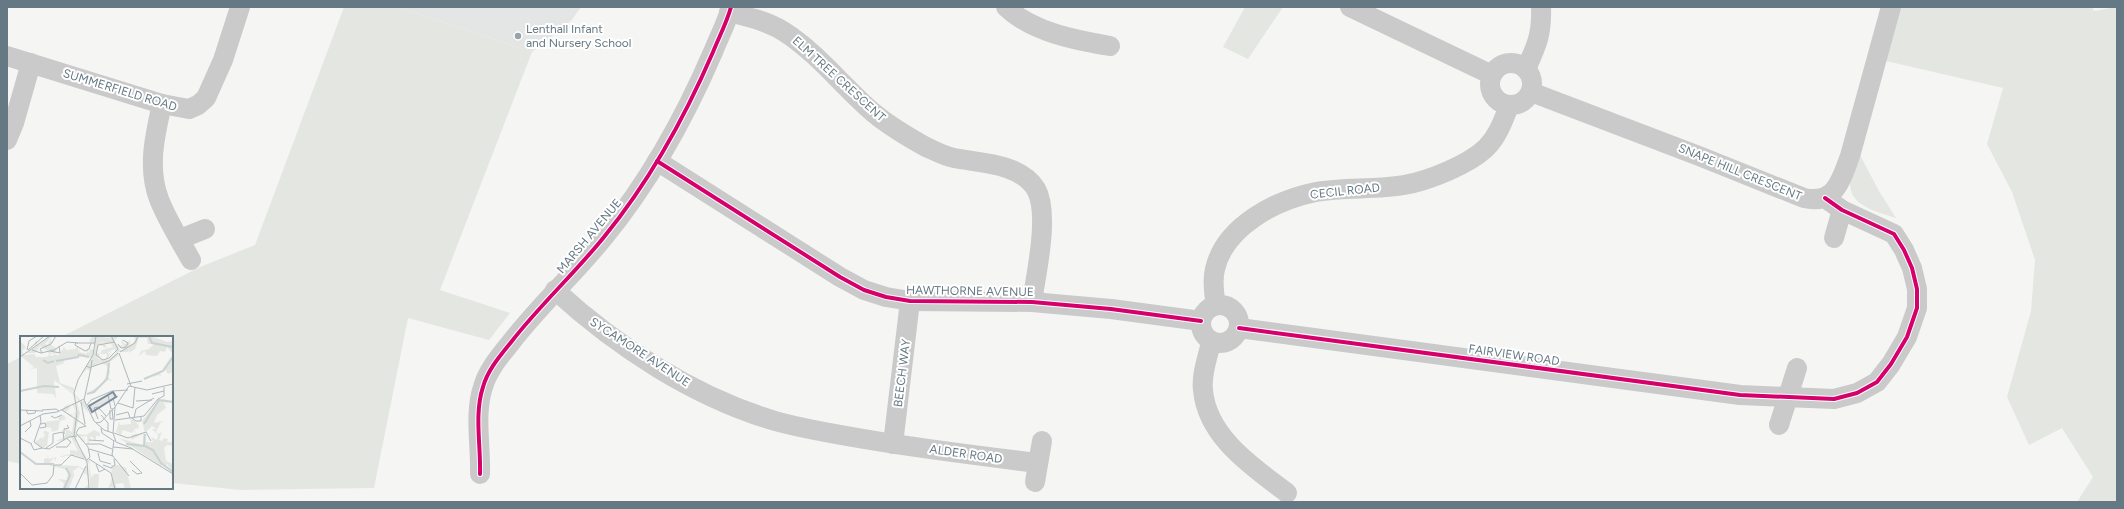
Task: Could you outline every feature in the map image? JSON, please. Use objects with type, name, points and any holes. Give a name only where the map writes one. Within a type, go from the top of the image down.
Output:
[{"type":"street","name":"SUMMERFIELD ROAD","points":[[7,56],[162,104],[189,109],[198,105],[206,98],[223,60],[240,7]]},
{"type":"street","points":[[1350,7],[1492,75]]},
{"type":"street","points":[[1526,70],[1537,46],[1542,27],[1541,7]]},
{"type":"street","points":[[1825,198],[1834,192],[1841,180],[1850,156],[1890,7]]},
{"type":"street","points":[[1008,8],[1030,23],[1052,32],[1110,46]]},
{"type":"street","name":"MARSH AVENUE","points":[[480,474],[479,413],[482,387],[494,363],[555,290],[604,237],[630,202],[657,161],[688,105],[730,10]]},
{"type":"street","name":"ELM TREE CRESCENT","points":[[730,10],[762,21],[782,31],[801,44],[875,114],[906,136],[938,153],[952,158],[1010,169],[1025,177],[1035,188],[1040,199],[1043,216],[1032,302]]},
{"type":"street","points":[[7,140],[14,124],[31,63]]},
{"type":"street","points":[[1508,63],[1521,65],[1532,80],[1531,92],[1522,102],[1509,106],[1503,104],[1492,95],[1490,81],[1492,75],[1501,66],[1508,63]]},
{"type":"street","name":"SNAPE HILL CRESCENT","points":[[1531,92],[1804,198],[1816,201],[1825,198]]},
{"type":"street","points":[[162,104],[154,138],[152,159],[155,179],[159,199],[191,260]]},
{"type":"street","name":"CECIL ROAD","points":[[1216,305],[1214,270],[1220,255],[1233,236],[1253,218],[1281,202],[1316,192],[1404,185],[1432,177],[1468,160],[1486,148],[1497,135],[1509,106]]},
{"type":"street","name":"HAWTHORNE AVENUE","points":[[657,161],[840,277],[864,290],[886,297],[910,301],[1032,302],[1111,308],[1200,321]]},
{"type":"street","name":"FAIRVIEW ROAD","points":[[1239,328],[1740,395],[1834,399],[1857,394],[1876,382],[1891,364],[1903,344],[1917,308],[1917,289],[1912,268],[1904,250],[1894,234],[1842,210],[1825,198]]},
{"type":"street","points":[[1834,238],[1842,210]]},
{"type":"street","points":[[180,239],[204,229]]},
{"type":"street","name":"SYCAMORE AVENUE","points":[[555,290],[572,306],[613,337],[693,387],[775,421],[820,432],[893,444]]},
{"type":"street","name":"BEECH WAY","points":[[893,444],[910,301]]},
{"type":"street","points":[[1216,305],[1222,305],[1233,310],[1239,322],[1239,328],[1229,342],[1223,344],[1211,342],[1202,333],[1200,321],[1206,311],[1216,305]]},
{"type":"street","points":[[1211,342],[1204,374],[1203,389],[1205,405],[1215,424],[1243,459],[1288,493]]},
{"type":"street","points":[[1779,425],[1797,368]]},
{"type":"street","name":"ALDER ROAD","points":[[893,444],[1037,473],[1042,441]]},
{"type":"shaded area","points":[[344,7],[398,7],[532,52],[440,290],[510,313],[489,340],[408,318],[374,488],[241,490],[173,483],[173,336],[63,336],[200,267],[255,245]]},
{"type":"shaded area","name":"Lenthall Infant and Nursery School","points":[[398,7],[581,7],[571,21],[532,52]]},
{"type":"shaded area","points":[[1245,7],[1283,7],[1248,59],[1223,47]]},
{"type":"shaded area","points":[[1900,7],[2092,7],[2094,11],[2117,7],[2117,502],[2077,502],[2093,477],[2062,428],[2029,445],[2007,397],[2031,311],[2035,260],[2012,192],[1987,144],[2003,88],[1886,61]]},
{"type":"shaded area","points":[[1860,155],[1879,191],[1896,218],[1867,208],[1855,199],[1850,182]]},
{"type":"shaded area","points":[[20,358],[20,464],[7,461],[7,364]]},
{"type":"cycle path","points":[[480,474],[478,430],[480,397],[485,380],[491,368],[534,315],[604,237],[636,194],[678,125],[723,30],[731,7]]},
{"type":"cycle path","points":[[657,161],[840,277],[864,290],[886,297],[910,301],[1032,302],[1111,309],[1201,321]]},
{"type":"cycle path","points":[[1239,328],[1740,395],[1834,399],[1857,393],[1877,382],[1891,364],[1907,337],[1917,308],[1917,289],[1912,268],[1904,250],[1894,234],[1842,210],[1825,198]]},
{"type":"place","name":"Lenthall Infant and Nursery School","points":[[518,36]]}]
